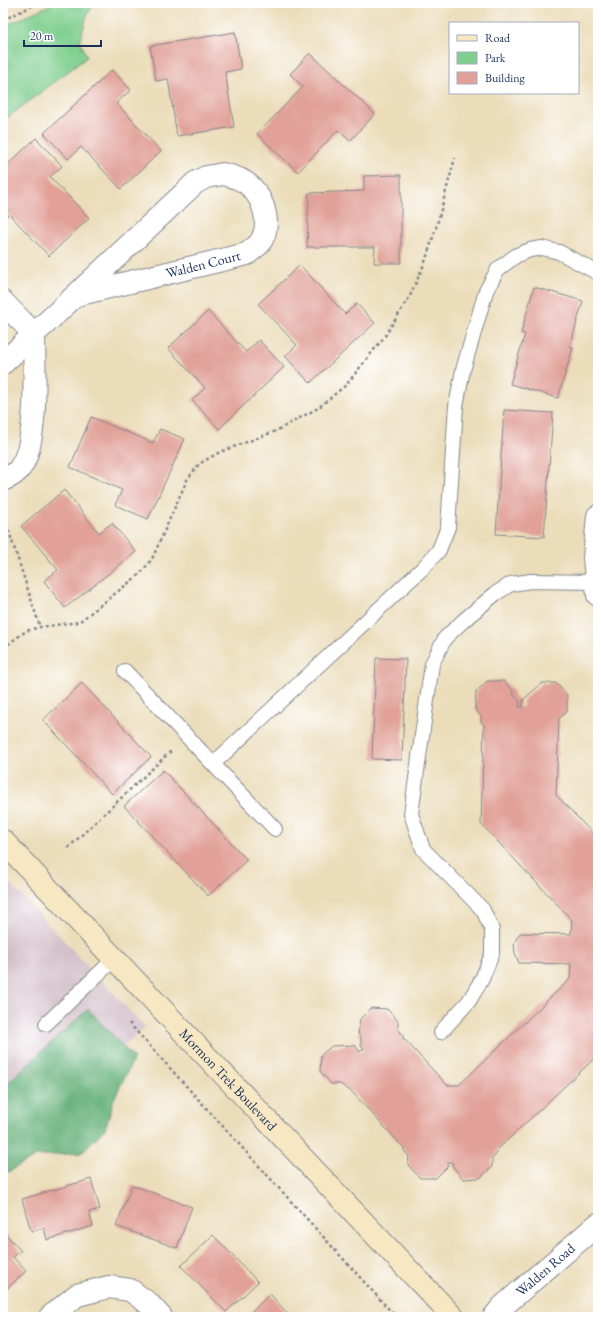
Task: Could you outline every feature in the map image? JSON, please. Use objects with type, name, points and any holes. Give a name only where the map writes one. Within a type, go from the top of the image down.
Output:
[{"type":"main road","name":"Mormon Trek Boulevard","points":[[3,842],[453,1317]]},
{"type":"street","name":"Walden Court","points":[[3,363],[195,183],[206,177],[223,174],[237,177],[250,186],[261,202],[266,218],[265,232],[259,244],[247,254],[76,295]]},
{"type":"street","points":[[3,302],[34,334],[33,416],[29,444],[21,467],[10,477],[3,480]]},
{"type":"street","points":[[597,588],[594,558],[598,516]]},
{"type":"street","name":"Walden Road","points":[[494,1317],[502,1307],[598,1224]]},
{"type":"street","points":[[50,1317],[77,1295],[108,1287],[130,1290],[148,1303],[161,1317]]},
{"type":"lane","points":[[214,764],[424,568],[439,550],[448,527],[453,435],[457,399],[463,370],[486,291],[498,269],[517,255],[530,250],[542,248],[559,252],[598,273]]},
{"type":"lane","points":[[441,1032],[469,1001],[482,979],[492,954],[492,930],[483,910],[423,849],[412,814],[432,664],[446,638],[464,620],[495,594],[511,584],[531,581],[597,588]]},
{"type":"lane","points":[[125,671],[275,829]]},
{"type":"lane","points":[[46,1024],[114,959]]},
{"type":"path","points":[[3,20],[38,3]]},
{"type":"path","points":[[3,648],[26,631],[40,627],[79,622],[140,574],[152,559],[187,480],[199,464],[220,452],[276,431],[318,408],[346,385],[385,336],[410,296],[427,255],[455,158]]},
{"type":"path","points":[[3,513],[40,627]]},
{"type":"path","points":[[68,848],[173,749]]},
{"type":"path","points":[[129,1023],[396,1317]]},
{"type":"shaded area","points":[[3,876],[145,1027],[3,1154]]},
{"type":"green space","points":[[54,3],[95,3],[87,15],[80,41],[87,57],[3,121],[3,27]]},
{"type":"green space","points":[[88,1009],[134,1058],[114,1099],[105,1129],[81,1153],[36,1156],[3,1175],[3,1087]]},
{"type":"building","points":[[235,32],[241,69],[225,72],[234,127],[177,136],[168,79],[156,81],[150,46]]},
{"type":"building","points":[[310,53],[375,114],[350,141],[338,130],[298,172],[257,134],[303,87],[290,74]]},
{"type":"building","points":[[112,70],[131,90],[116,103],[161,151],[121,189],[81,147],[68,159],[44,133]]},
{"type":"building","points":[[36,138],[62,166],[50,177],[89,218],[49,256],[9,214],[3,220],[3,169]]},
{"type":"building","points":[[401,175],[401,263],[374,263],[375,247],[307,247],[309,193],[364,191],[364,176]]},
{"type":"building","points":[[300,265],[345,314],[357,304],[375,323],[310,383],[285,356],[297,345],[258,304]]},
{"type":"building","points":[[534,287],[583,301],[570,346],[573,347],[558,398],[510,384],[525,334],[521,333]]},
{"type":"building","points":[[208,311],[246,352],[259,340],[284,367],[219,429],[192,400],[205,388],[168,348]]},
{"type":"building","points":[[504,410],[553,413],[544,537],[496,534]]},
{"type":"building","points":[[91,417],[153,443],[160,429],[185,439],[148,519],[115,505],[122,490],[70,467]]},
{"type":"building","points":[[64,490],[99,533],[112,523],[136,552],[65,608],[44,581],[58,570],[21,526]]},
{"type":"building","points":[[376,658],[406,659],[402,760],[372,759]]},
{"type":"building","points":[[487,681],[504,681],[514,692],[513,694],[520,702],[519,707],[523,707],[523,700],[542,683],[556,683],[567,695],[567,712],[559,718],[556,795],[598,839],[598,1055],[497,1150],[497,1153],[492,1159],[492,1167],[480,1178],[463,1179],[453,1167],[452,1162],[448,1162],[448,1166],[436,1178],[420,1178],[408,1165],[409,1156],[404,1151],[404,1148],[352,1092],[340,1084],[331,1084],[320,1071],[321,1055],[332,1046],[355,1045],[360,1052],[364,1048],[361,1046],[361,1037],[358,1034],[360,1019],[371,1008],[387,1009],[398,1021],[398,1029],[403,1035],[403,1038],[447,1085],[459,1085],[570,979],[571,964],[519,963],[515,953],[514,943],[520,933],[571,934],[572,920],[481,824],[484,725],[481,722],[481,716],[475,709],[476,692]]},
{"type":"building","points":[[82,683],[151,757],[112,794],[43,720]]},
{"type":"building","points":[[163,770],[247,860],[208,896],[124,806]]},
{"type":"building","points":[[91,1179],[100,1209],[89,1212],[93,1226],[47,1240],[44,1228],[31,1231],[22,1199]]},
{"type":"building","points":[[132,1185],[192,1207],[177,1248],[116,1226]]},
{"type":"building","points":[[3,1231],[21,1251],[13,1257],[26,1271],[3,1292]]},
{"type":"building","points":[[213,1235],[258,1282],[226,1312],[181,1266]]},
{"type":"building","points":[[270,1294],[291,1317],[246,1317]]}]
